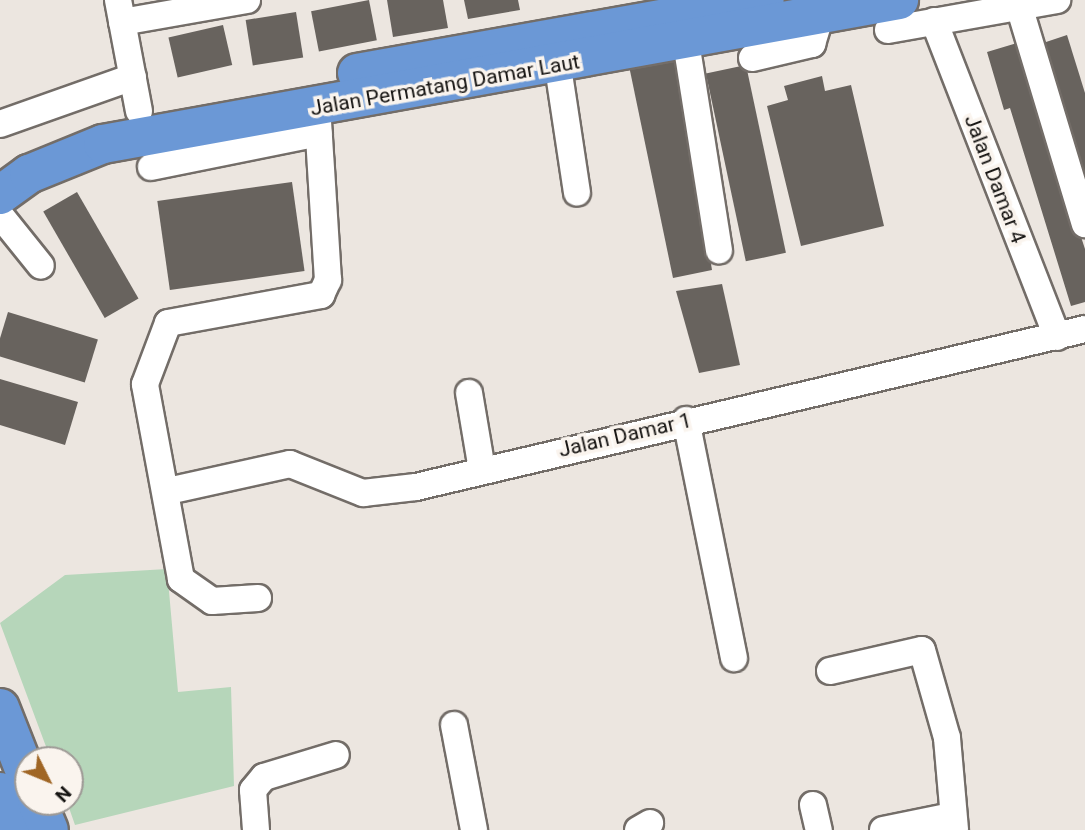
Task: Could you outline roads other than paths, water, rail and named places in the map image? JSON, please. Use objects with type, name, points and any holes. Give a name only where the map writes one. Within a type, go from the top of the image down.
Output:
[{"type":"highway","name":"Jalan Permatang Damar Laut","points":[[0,161],[136,94],[765,0]]},
{"type":"highway","name":"Jalan Permatang Damar Laut","points":[[0,195],[41,168],[103,144],[318,120],[558,67],[820,17],[894,15]]},
{"type":"highway","points":[[0,708],[15,746]]},
{"type":"highway","points":[[0,792],[16,830]]},
{"type":"street","points":[[0,124],[136,94],[120,11],[247,0]]},
{"type":"street","points":[[894,15],[934,21],[1057,0]]},
{"type":"street","points":[[1019,6],[1085,224]]},
{"type":"street","points":[[752,58],[812,44],[820,17]]},
{"type":"street","name":"Jalan Damar 4","points":[[934,21],[1057,337]]},
{"type":"street","points":[[687,42],[719,250]]},
{"type":"street","points":[[558,67],[577,193]]},
{"type":"street","points":[[151,167],[318,120],[328,280],[321,295],[180,318],[160,333],[144,407],[168,491],[181,579],[189,590],[212,601],[258,598]]},
{"type":"street","points":[[0,215],[41,266]]},
{"type":"street","name":"Jalan Damar 1","points":[[168,491],[290,464],[363,493],[482,470],[1085,329]]},
{"type":"street","points":[[469,393],[482,470]]},
{"type":"street","points":[[686,421],[734,658]]},
{"type":"street","points":[[830,671],[922,650],[947,738],[953,823],[883,830]]},
{"type":"street","points":[[454,725],[474,830]]},
{"type":"street","points":[[256,830],[253,790],[264,777],[336,755]]}]
